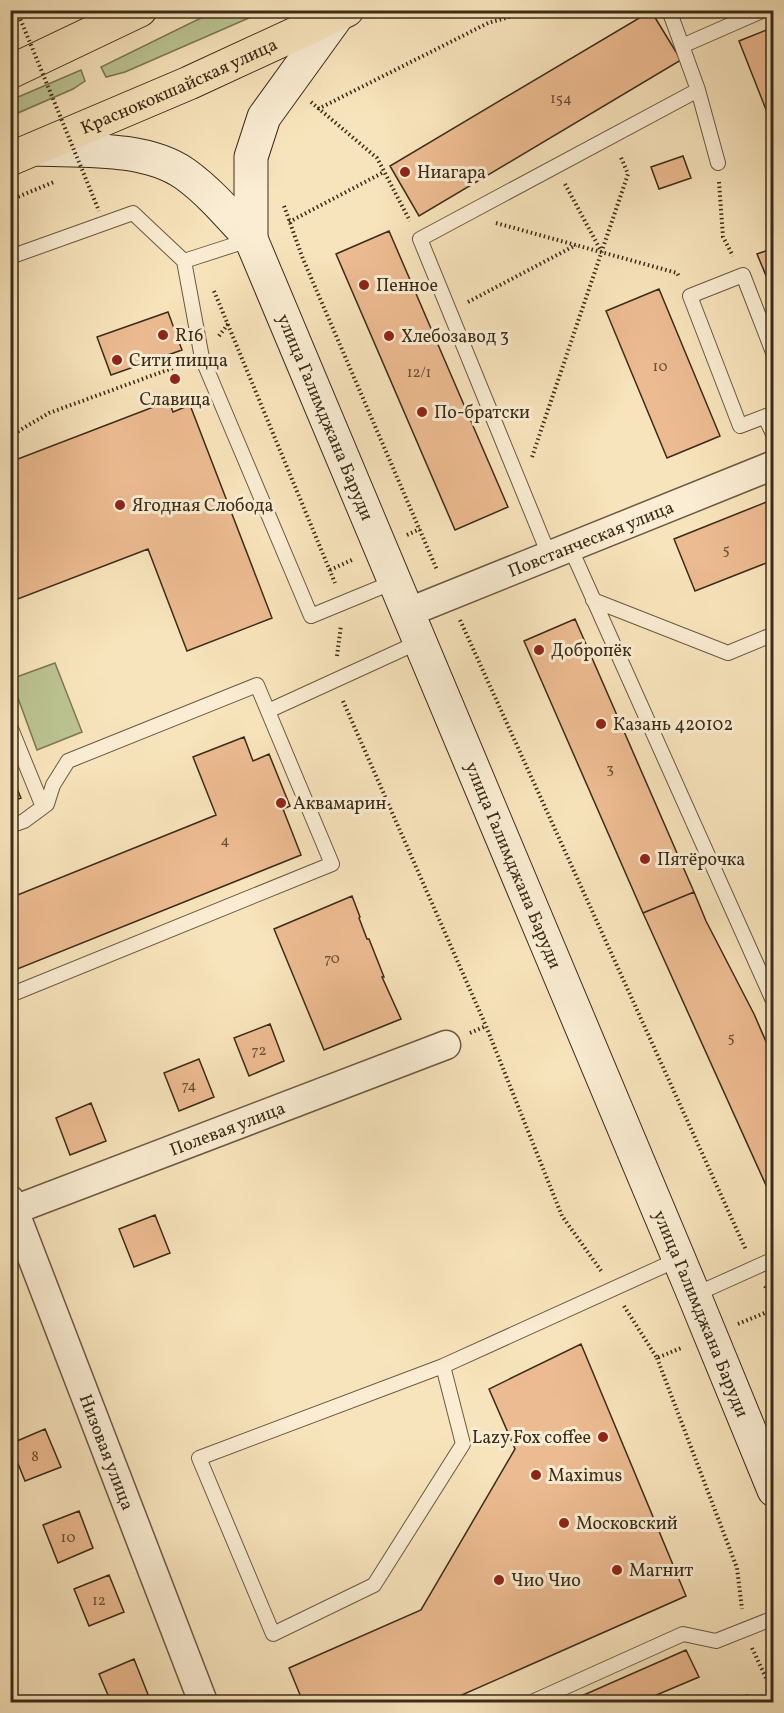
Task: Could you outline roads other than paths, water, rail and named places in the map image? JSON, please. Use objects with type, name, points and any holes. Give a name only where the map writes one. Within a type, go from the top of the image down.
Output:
[{"type":"main road","points":[[10,72],[140,10]]},
{"type":"main road","name":"Краснококшайская улица","points":[[22,154],[189,83],[342,13]]},
{"type":"street","name":"улица Галимджана Баруди","points":[[251,239],[251,157],[264,117],[342,13]]},
{"type":"street","name":"улица Галимджана Баруди","points":[[22,154],[124,153],[155,161],[183,173],[214,198],[251,239],[415,626],[774,1490]]},
{"type":"street","name":"Повстанческая улица","points":[[415,626],[448,596],[774,465]]},
{"type":"street","name":"Полевая улица","points":[[12,1208],[446,1045]]},
{"type":"street","name":"Низовая улица","points":[[12,1208],[202,1702]]},
{"type":"lane","points":[[669,10],[698,90],[718,163]]},
{"type":"lane","points":[[682,46],[764,10]]},
{"type":"lane","points":[[698,90],[420,239],[522,489],[592,600],[774,1003]]},
{"type":"lane","points":[[10,257],[133,213],[184,261],[202,358],[311,616],[396,581]]},
{"type":"lane","points":[[184,261],[251,239]]},
{"type":"lane","points":[[774,355],[743,275],[690,296],[740,426],[769,415],[774,436]]},
{"type":"lane","points":[[592,600],[728,653],[774,634]]},
{"type":"lane","points":[[268,711],[334,680],[415,626]]},
{"type":"lane","points":[[10,826],[24,820],[47,804],[53,785],[68,761],[257,685],[332,864],[10,995]]},
{"type":"lane","points":[[10,726],[43,807]]},
{"type":"lane","points":[[443,1366],[463,1444],[374,1585],[273,1634],[199,1458],[443,1366],[679,1259]]},
{"type":"lane","points":[[694,1295],[774,1259]]},
{"type":"lane","points":[[532,1702],[683,1634],[716,1641],[774,1618]]},
{"type":"place","name":"Ниагара","points":[[405,172]]},
{"type":"place","name":"Пенное","points":[[364,285]]},
{"type":"place","name":"R16","points":[[163,335]]},
{"type":"place","name":"Хлебозавод 3","points":[[389,336]]},
{"type":"place","name":"Сити пицца","points":[[117,360]]},
{"type":"place","name":"Славица","points":[[175,379]]},
{"type":"place","name":"По-братски","points":[[422,412]]},
{"type":"place","name":"Ягодная Слобода","points":[[120,505]]},
{"type":"place","name":"Добропёк","points":[[539,650]]},
{"type":"place","name":"Казань 420102","points":[[601,724]]},
{"type":"place","name":"Аквамарин","points":[[281,803]]},
{"type":"place","name":"Пятёрочка","points":[[645,859]]},
{"type":"place","name":"Lazy Fox coffee","points":[[603,1437]]},
{"type":"place","name":"Maximus","points":[[536,1475]]},
{"type":"place","name":"Московский","points":[[564,1523]]},
{"type":"place","name":"Магнит","points":[[617,1570]]},
{"type":"place","name":"Чио Чио","points":[[499,1580]]}]
